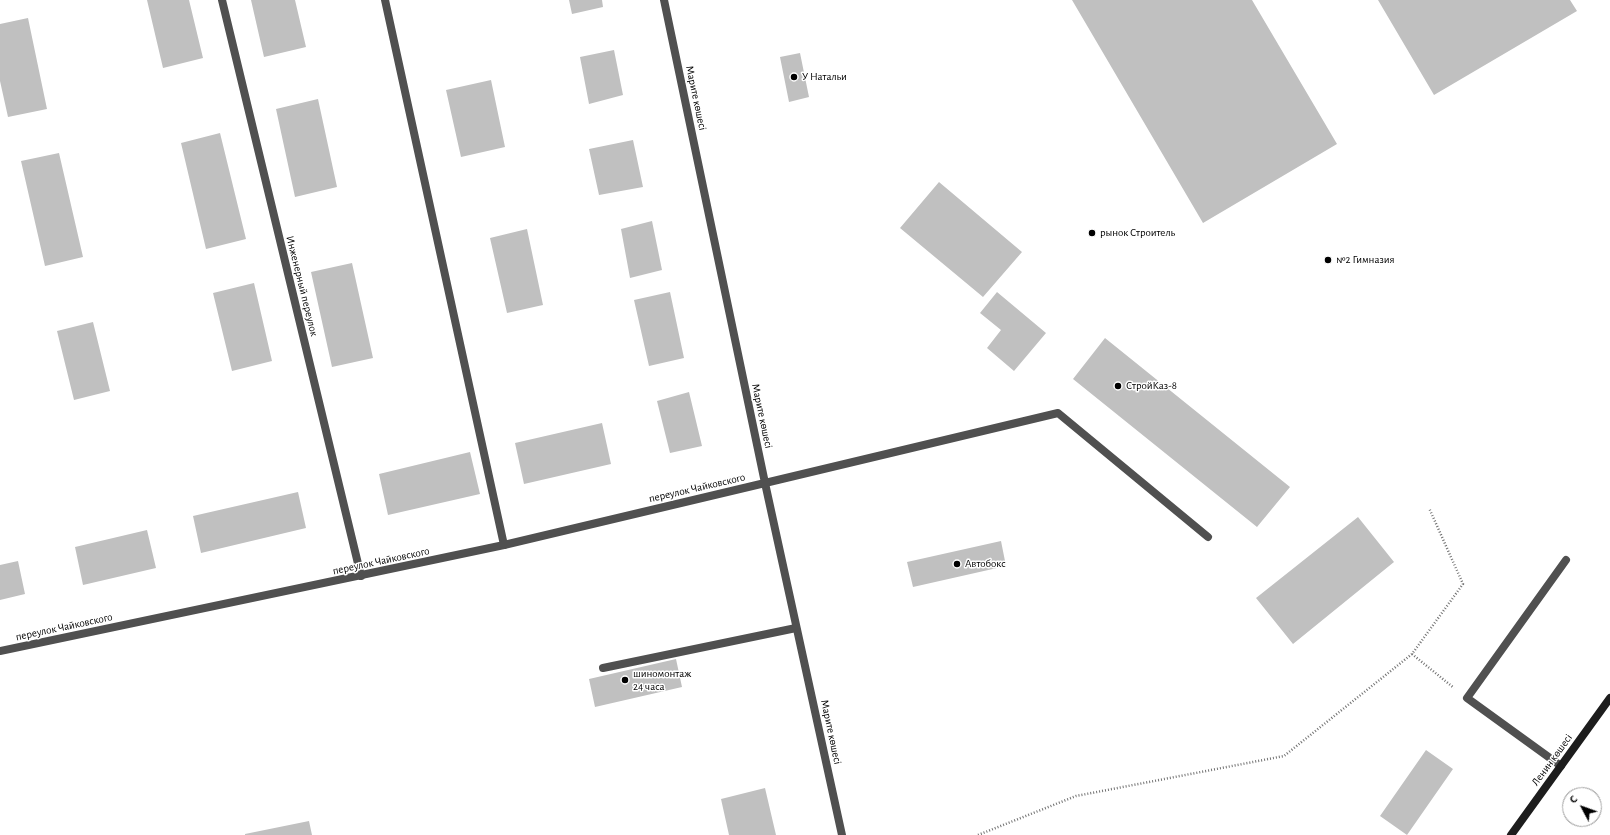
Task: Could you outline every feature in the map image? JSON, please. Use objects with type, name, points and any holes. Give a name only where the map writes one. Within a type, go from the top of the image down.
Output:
[{"type":"main road","name":"Ленин көшесі","points":[[1511,835],[1610,698]]},
{"type":"street","name":"Инженерный переулок","points":[[222,0],[361,576]]},
{"type":"street","points":[[385,0],[504,546]]},
{"type":"street","name":"Марите көшесі","points":[[664,0],[765,483],[842,835]]},
{"type":"street","name":"переулок Чайковского","points":[[0,652],[504,546],[1058,413],[1208,537]]},
{"type":"street","points":[[1561,766],[1467,698],[1566,560]]},
{"type":"street","points":[[603,668],[796,628]]},
{"type":"path","points":[[978,835],[1076,796],[1284,756],[1412,654],[1463,584],[1429,508]]},
{"type":"path","points":[[1412,654],[1467,698]]},
{"type":"building","points":[[147,0],[189,0],[203,58],[163,68]]},
{"type":"building","points":[[251,0],[295,0],[306,47],[264,57]]},
{"type":"building","points":[[569,0],[602,0],[603,7],[572,14]]},
{"type":"building","points":[[1072,0],[1252,0],[1337,144],[1203,223]]},
{"type":"building","points":[[1378,0],[1570,0],[1577,11],[1434,95]]},
{"type":"building","points":[[28,18],[47,109],[8,117],[0,81],[0,24]]},
{"type":"building","points":[[614,50],[623,95],[589,104],[580,57]]},
{"type":"building","name":"У Натальи","points":[[800,53],[809,97],[789,102],[780,57]]},
{"type":"building","points":[[491,80],[505,147],[461,157],[446,90]]},
{"type":"building","points":[[318,99],[337,187],[295,197],[276,109]]},
{"type":"building","points":[[220,133],[246,239],[206,249],[181,143]]},
{"type":"building","points":[[633,140],[643,187],[599,195],[589,149]]},
{"type":"building","points":[[59,153],[83,257],[45,266],[21,161]]},
{"type":"building","points":[[939,182],[1022,252],[983,297],[900,228]]},
{"type":"building","points":[[652,221],[662,270],[630,278],[621,229]]},
{"type":"building","points":[[527,229],[543,305],[507,313],[490,238]]},
{"type":"building","points":[[352,263],[373,358],[332,367],[311,272]]},
{"type":"building","points":[[254,283],[272,361],[232,371],[213,293]]},
{"type":"building","points":[[670,292],[684,358],[649,366],[634,300]]},
{"type":"building","points":[[997,292],[1046,333],[1014,371],[987,348],[1001,330],[980,313]]},
{"type":"building","points":[[93,322],[110,391],[74,400],[57,331]]},
{"type":"building","points":[[1105,338],[1290,487],[1257,527],[1073,379]]},
{"type":"building","points":[[689,392],[702,446],[670,453],[657,401]]},
{"type":"building","points":[[602,423],[611,464],[524,484],[515,443]]},
{"type":"building","points":[[470,452],[480,494],[388,515],[379,474]]},
{"type":"building","points":[[298,492],[306,528],[201,553],[193,516]]},
{"type":"building","points":[[1358,517],[1394,562],[1293,644],[1256,598]]},
{"type":"building","points":[[147,530],[156,568],[83,585],[75,547]]},
{"type":"building","name":"Автобокс","points":[[1001,541],[1006,566],[913,587],[907,562]]},
{"type":"building","points":[[18,561],[25,594],[0,600],[0,565]]},
{"type":"building","points":[[676,659],[682,687],[595,707],[589,679]]},
{"type":"building","points":[[1426,750],[1453,769],[1407,835],[1380,816]]},
{"type":"building","points":[[765,788],[776,835],[729,835],[721,799]]},
{"type":"building","points":[[309,821],[312,835],[245,835],[245,834]]},
{"type":"place","name":"У Натальи","points":[[794,77]]},
{"type":"place","name":"рынок Строитель","points":[[1092,233]]},
{"type":"place","name":"№2 Гимназия","points":[[1328,260]]},
{"type":"place","name":"СтройКаз-8","points":[[1118,386]]},
{"type":"place","name":"Автобокс","points":[[957,564]]},
{"type":"place","name":"шиномонтаж 24 часа","points":[[625,680]]}]
